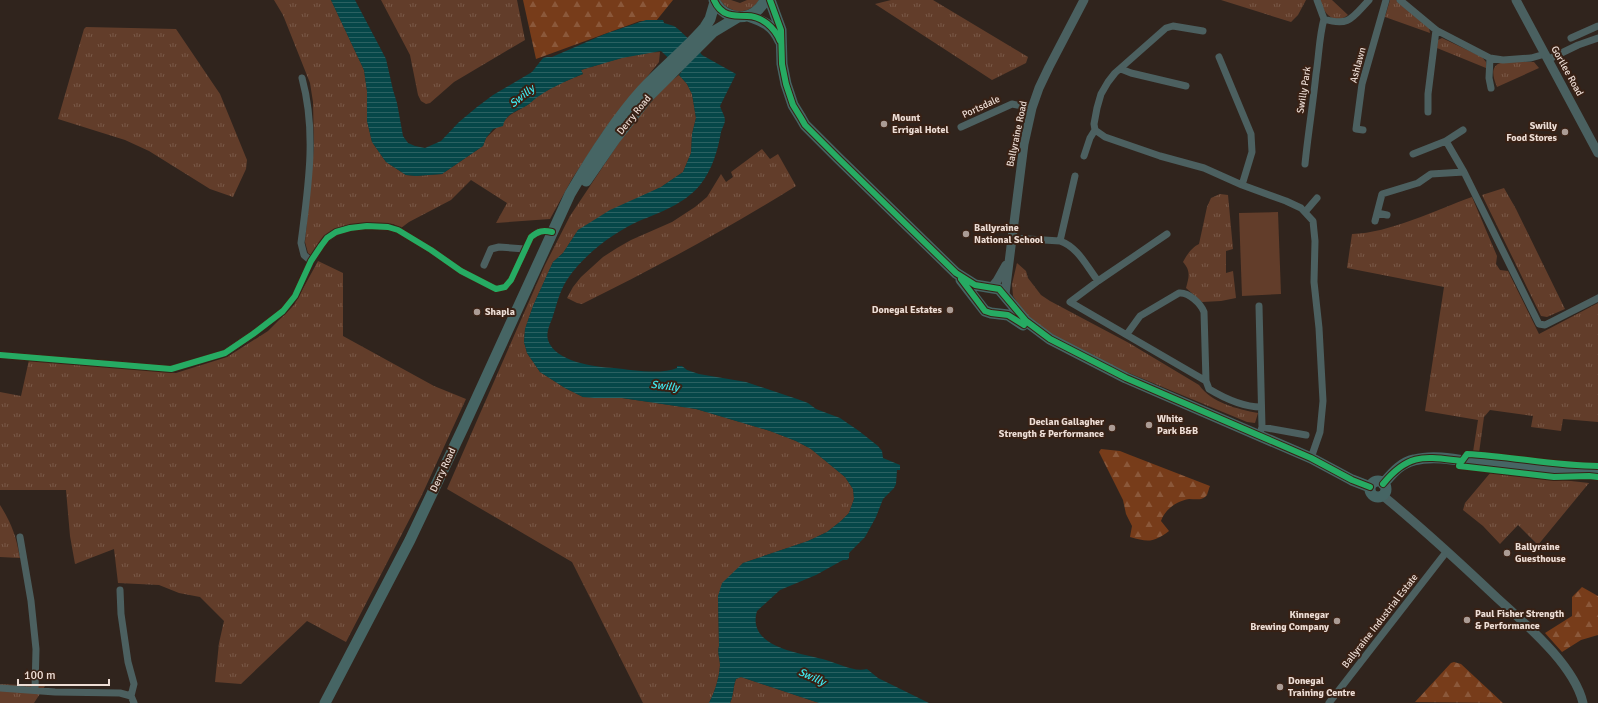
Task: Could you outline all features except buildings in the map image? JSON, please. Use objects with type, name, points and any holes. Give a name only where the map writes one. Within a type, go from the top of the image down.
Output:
[{"type":"main road","name":"Derry Road","points":[[325,703],[410,540],[552,232],[615,139],[648,97],[665,72],[697,41],[719,28],[757,11],[765,0]]},
{"type":"main road","points":[[770,0],[780,26],[782,64],[788,91],[796,111],[805,125],[956,273],[988,312],[1008,315],[1030,329],[1126,378],[1261,431],[1352,480],[1370,487],[1372,494],[1377,496],[1400,466],[1412,460],[1419,459],[1442,459],[1554,471],[1598,471]]},
{"type":"main road","name":"Ballyraine Road","points":[[1005,295],[1024,144],[1032,108],[1042,81],[1084,0]]},
{"type":"main road","name":"Gortlee Road","points":[[1516,0],[1598,153]]},
{"type":"main road","name":"Derry Road","points":[[697,41],[709,22],[714,1]]},
{"type":"main road","points":[[714,1],[724,12],[762,20],[776,33],[781,43]]},
{"type":"main road","points":[[981,305],[981,294],[997,281],[1009,260]]},
{"type":"main road","points":[[956,273],[975,285],[999,289],[1026,321],[1041,334]]},
{"type":"main road","points":[[997,313],[1005,306],[1005,295]]},
{"type":"main road","points":[[1383,490],[1546,645],[1566,668],[1575,683],[1583,703]]},
{"type":"street","points":[[1317,0],[1324,19],[1336,23],[1347,22],[1369,0]]},
{"type":"street","name":"Ashlawn","points":[[1363,130],[1356,129],[1362,84],[1386,0]]},
{"type":"street","points":[[1400,0],[1436,30],[1490,58],[1503,60],[1547,56],[1597,38],[1590,29]]},
{"type":"street","name":"Swilly Park","points":[[1304,164],[1320,35],[1324,19]]},
{"type":"street","points":[[1084,156],[1090,138],[1095,130],[1094,124],[1101,94],[1115,73],[1166,28],[1174,26],[1203,31]]},
{"type":"street","points":[[1571,38],[1598,26]]},
{"type":"street","points":[[1428,112],[1428,94],[1436,30]]},
{"type":"street","points":[[1219,57],[1252,134],[1252,152],[1242,185]]},
{"type":"street","points":[[1490,58],[1489,78],[1491,88]]},
{"type":"street","points":[[1121,69],[1131,73],[1186,86]]},
{"type":"street","points":[[302,78],[309,111],[311,151],[301,243],[304,255],[311,261]]},
{"type":"street","name":"Portsdale","points":[[961,127],[1012,104],[1032,108]]},
{"type":"street","points":[[1095,130],[1105,137],[1160,156],[1204,168],[1242,185],[1286,201],[1301,208],[1313,221],[1315,232],[1314,282],[1319,328],[1323,401],[1320,432],[1311,458]]},
{"type":"street","points":[[1417,155],[1446,141],[1463,130]]},
{"type":"street","points":[[1446,141],[1464,172],[1539,324],[1545,325],[1598,298]]},
{"type":"street","points":[[1386,215],[1376,217],[1382,194],[1418,183],[1431,174],[1464,172]]},
{"type":"street","points":[[1060,241],[1075,176]]},
{"type":"street","points":[[1305,212],[1317,198]]},
{"type":"street","points":[[0,355],[171,369],[224,353],[275,319],[290,304],[311,261],[321,246],[327,238],[336,232],[350,228],[367,226],[388,227],[398,230],[410,236],[461,271],[496,289],[505,286],[511,280],[531,237],[536,232],[544,230],[552,232]]},
{"type":"street","points":[[1167,234],[1070,302],[1206,381]]},
{"type":"street","points":[[1012,238],[1060,241],[1072,247],[1098,281]]},
{"type":"street","points":[[484,265],[492,249],[500,247],[525,249]]},
{"type":"street","points":[[1127,334],[1140,316],[1179,292],[1188,294],[1200,305],[1204,312],[1206,381],[1209,389],[1249,406],[1262,407]]},
{"type":"street","points":[[1259,306],[1262,407],[1261,431],[1306,434]]},
{"type":"street","points":[[20,537],[31,601],[36,649],[35,690]]},
{"type":"street","name":"Ballyraine Industrial Estate","points":[[1329,703],[1447,551]]},
{"type":"street","points":[[0,688],[120,693],[133,700],[134,684],[128,662],[121,614],[120,590]]},
{"type":"green space","points":[[274,0],[331,0],[364,70],[367,91],[367,121],[372,142],[386,162],[406,175],[416,176],[442,174],[483,146],[486,138],[510,115],[529,104],[537,96],[559,84],[583,74],[581,70],[620,58],[650,52],[660,52],[659,62],[602,133],[572,179],[550,219],[496,223],[507,203],[471,180],[451,200],[409,222],[401,228],[393,224],[381,223],[339,228],[312,256],[308,253],[305,242],[314,147],[313,102],[310,83],[283,15]]},
{"type":"green space","points":[[381,0],[517,0],[525,40],[454,82],[430,103],[426,104],[421,101],[418,95],[410,55]]},
{"type":"green space","points":[[523,0],[673,0],[656,21],[640,21],[536,59]]},
{"type":"green space","points":[[720,0],[731,0],[740,3],[747,0],[759,0],[750,9],[740,11],[729,8]]},
{"type":"green space","points":[[891,0],[933,0],[1028,57],[1026,63],[992,80],[875,4]]},
{"type":"green space","points":[[1221,0],[1306,0],[1298,15],[1291,22]]},
{"type":"green space","points":[[1319,0],[1332,0],[1348,15],[1338,19],[1330,17],[1324,10]]},
{"type":"green space","points":[[1390,0],[1396,0],[1429,28],[1430,33],[1385,17]]},
{"type":"green space","points":[[86,27],[176,29],[220,94],[247,160],[246,169],[233,197],[210,189],[149,151],[125,140],[58,119],[84,29]]},
{"type":"green space","points":[[1442,38],[1482,57],[1486,62],[1486,68],[1437,48],[1438,40]]},
{"type":"green space","points":[[1509,61],[1534,62],[1539,68],[1497,87],[1494,77],[1494,70],[1497,65],[1502,62]]},
{"type":"green space","points":[[679,75],[687,84],[692,94],[696,118],[692,134],[691,153],[683,172],[661,187],[578,230],[563,253],[553,262],[533,306],[525,329],[524,342],[527,353],[540,372],[565,388],[583,397],[622,398],[696,409],[770,431],[796,441],[811,449],[845,477],[853,489],[854,499],[849,513],[827,532],[808,541],[743,563],[718,596],[718,651],[720,665],[719,675],[709,703],[643,703],[572,562],[447,489],[545,265],[570,216],[630,126],[667,84]]},
{"type":"green space","points":[[762,149],[770,159],[778,154],[796,186],[744,218],[690,248],[582,304],[567,298],[581,277],[603,257],[631,240],[672,222],[695,207],[707,197],[721,174],[726,182],[733,177],[731,172]]},
{"type":"green space","points":[[1504,188],[1516,209],[1565,309],[1547,317],[1541,316],[1482,195]]},
{"type":"green space","points":[[1220,194],[1228,195],[1233,249],[1226,251],[1226,273],[1233,271],[1236,298],[1221,301],[1202,302],[1186,288],[1189,274],[1183,262],[1192,249],[1199,244],[1207,207],[1211,198]]},
{"type":"green space","points":[[1472,197],[1497,256],[1496,264],[1500,270],[1508,271],[1539,334],[1598,303],[1598,422],[1563,419],[1561,431],[1531,427],[1533,416],[1490,410],[1484,417],[1479,453],[1473,452],[1478,420],[1425,411],[1444,287],[1347,268],[1352,234],[1382,230]]},
{"type":"green space","points":[[1278,212],[1281,294],[1242,296],[1239,213]]},
{"type":"green space","points":[[318,261],[343,273],[343,336],[434,386],[466,399],[421,497],[346,642],[307,621],[241,684],[215,682],[219,643],[224,621],[200,597],[179,593],[159,585],[118,583],[114,549],[75,564],[70,536],[66,490],[0,490],[0,392],[21,396],[29,360],[176,373],[227,357],[268,331],[294,305]]},
{"type":"green space","points":[[1017,263],[1026,271],[1028,278],[1041,295],[1129,343],[1199,385],[1204,391],[1218,401],[1258,413],[1255,423],[1247,422],[1124,371],[1068,344],[1028,319],[1013,296],[1012,284]]},
{"type":"green space","points":[[1101,449],[1120,451],[1210,486],[1207,495],[1201,499],[1189,499],[1180,502],[1168,509],[1161,521],[1169,531],[1159,538],[1141,540],[1130,537],[1132,526],[1126,514],[1123,500],[1099,452]]},
{"type":"green space","points":[[1491,472],[1589,483],[1538,545],[1518,525],[1500,544],[1483,526],[1463,510],[1465,503]]},
{"type":"green space","points":[[0,505],[13,530],[20,558],[0,557]]},
{"type":"green space","points":[[1582,587],[1598,596],[1598,635],[1581,640],[1562,652],[1545,633],[1572,616],[1572,597]]},
{"type":"green space","points":[[1454,662],[1461,664],[1503,703],[1415,702],[1451,663]]},
{"type":"green space","points":[[741,677],[819,703],[730,703],[736,679]]},
{"type":"green space","points":[[0,684],[45,686],[34,703],[0,703]]},
{"type":"water","name":"Swilly","points":[[331,0],[355,0],[386,59],[397,103],[403,136],[408,143],[425,148],[441,141],[459,122],[493,95],[532,72],[543,58],[552,57],[605,34],[646,20],[663,20],[664,23],[674,26],[692,42],[702,55],[736,74],[720,106],[725,122],[714,160],[700,185],[694,192],[664,211],[639,221],[618,232],[587,256],[570,275],[562,289],[548,330],[548,340],[559,354],[576,362],[587,365],[655,372],[670,370],[677,368],[677,366],[682,366],[687,370],[699,374],[746,382],[800,400],[808,403],[816,409],[840,418],[878,446],[882,451],[883,458],[900,465],[900,470],[897,470],[896,484],[894,488],[883,499],[876,517],[865,537],[849,553],[849,558],[816,575],[780,590],[757,611],[756,623],[760,633],[768,641],[778,647],[826,660],[852,669],[867,669],[878,678],[929,703],[819,703],[741,677],[736,679],[730,703],[709,703],[716,685],[720,663],[718,651],[718,596],[722,583],[743,563],[808,541],[827,532],[849,513],[854,499],[853,489],[845,477],[811,449],[796,441],[770,431],[696,409],[622,398],[583,397],[565,388],[540,372],[527,353],[524,342],[525,329],[533,306],[553,262],[563,253],[578,230],[610,210],[661,187],[683,172],[691,153],[692,134],[696,118],[692,94],[687,84],[679,75],[682,71],[661,51],[622,58],[581,70],[583,74],[549,90],[529,104],[509,115],[503,126],[493,129],[486,138],[483,146],[442,174],[416,176],[406,175],[386,162],[372,142],[367,121],[367,91],[364,70]]},
{"type":"cycle path","points":[[714,0],[720,9],[728,14],[753,17],[763,20],[771,27],[780,41]]},
{"type":"cycle path","points":[[770,0],[781,30],[782,64],[786,84],[793,105],[805,125],[956,273],[975,285],[999,289],[1026,321],[1050,339],[1126,378],[1311,458],[1352,480],[1370,487]]},
{"type":"cycle path","points":[[0,355],[171,369],[225,353],[283,311],[295,296],[311,261],[321,246],[327,238],[336,232],[350,228],[367,226],[388,227],[398,230],[431,250],[461,271],[496,289],[505,287],[511,280],[531,237],[536,233],[546,231],[552,232]]},
{"type":"cycle path","points":[[961,279],[985,311],[1008,315],[1024,325]]},
{"type":"cycle path","points":[[1383,484],[1401,466],[1418,459],[1438,458],[1462,461],[1467,454],[1582,466],[1598,466]]},
{"type":"cycle path","points":[[1460,461],[1459,466],[1554,477],[1598,477]]},
{"type":"place","name":"Mount Errigal Hotel","points":[[884,124]]},
{"type":"place","name":"Swilly Food Stores","points":[[1565,132]]},
{"type":"place","name":"Ballyraine National School","points":[[966,234]]},
{"type":"place","name":"Donegal Estates","points":[[950,310]]},
{"type":"place","name":"Shapla","points":[[477,312]]},
{"type":"place","name":"White Park B&B","points":[[1149,425]]},
{"type":"place","name":"Declan Gallagher Strength & Performance","points":[[1112,428]]},
{"type":"place","name":"Ballyraine Guesthouse","points":[[1507,553]]},
{"type":"place","name":"Paul Fisher Strength & Performance","points":[[1467,620]]},
{"type":"place","name":"Kinnegar Brewing Company","points":[[1337,621]]},
{"type":"place","name":"Donegal Training Centre","points":[[1280,687]]}]
